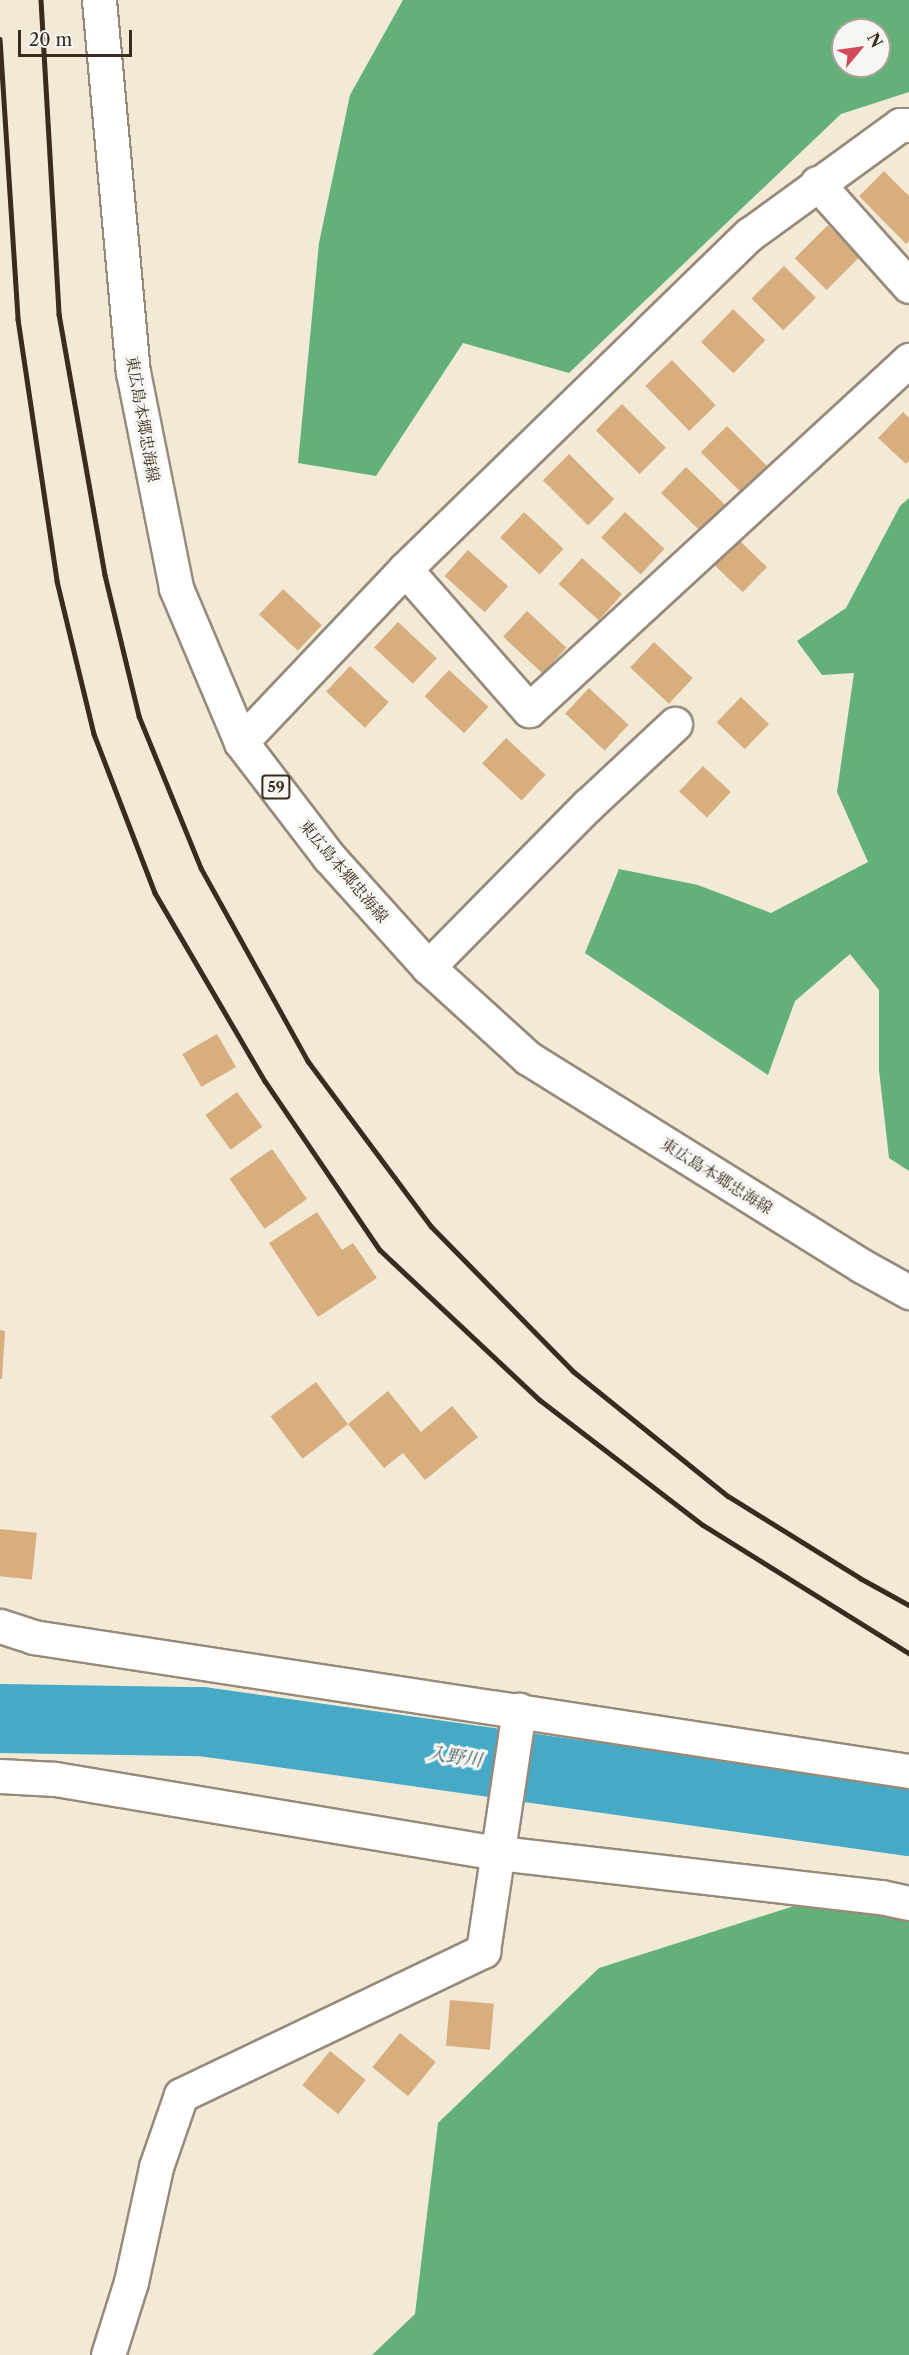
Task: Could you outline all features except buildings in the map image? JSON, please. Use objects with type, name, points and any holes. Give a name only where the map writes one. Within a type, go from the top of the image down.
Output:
[{"type":"street","name":"東広島本郷忠海線","points":[[99,0],[133,372],[176,588],[241,742],[329,857],[428,967],[528,1058],[862,1266],[909,1292]]},
{"type":"street","points":[[241,742],[405,569],[750,234],[817,183],[900,125],[909,124]]},
{"type":"street","points":[[817,183],[909,286]]},
{"type":"street","points":[[405,569],[529,710],[909,360]]},
{"type":"street","points":[[428,967],[588,805],[675,724]]},
{"type":"street","points":[[0,1626],[33,1637],[909,1771]]},
{"type":"street","points":[[108,2355],[131,2282],[156,2167],[182,2095],[483,1951],[519,1710]]},
{"type":"street","points":[[0,1776],[56,1779],[909,1903]]},
{"type":"green space","points":[[403,0],[909,0],[909,92],[841,114],[569,373],[463,343],[376,476],[298,463],[319,243],[350,95]]},
{"type":"green space","points":[[909,498],[909,1171],[889,1158],[879,1070],[879,990],[850,954],[795,1001],[768,1075],[585,953],[619,869],[698,885],[771,913],[868,862],[837,792],[854,673],[822,675],[797,641],[846,608],[900,506]]},
{"type":"green space","points":[[873,1881],[909,1895],[909,2355],[372,2355],[415,2314],[438,2123],[599,1968]]},
{"type":"waterway","name":"入野川","points":[[0,1718],[201,1721],[909,1821]]},
{"type":"railway","points":[[41,0],[59,314],[105,575],[139,716],[201,868],[308,1061],[431,1226],[573,1371],[728,1496],[860,1578],[909,1605]]},
{"type":"railway","points":[[0,39],[18,319],[57,581],[94,734],[155,893],[265,1081],[380,1250],[540,1400],[703,1525],[909,1653]]}]
